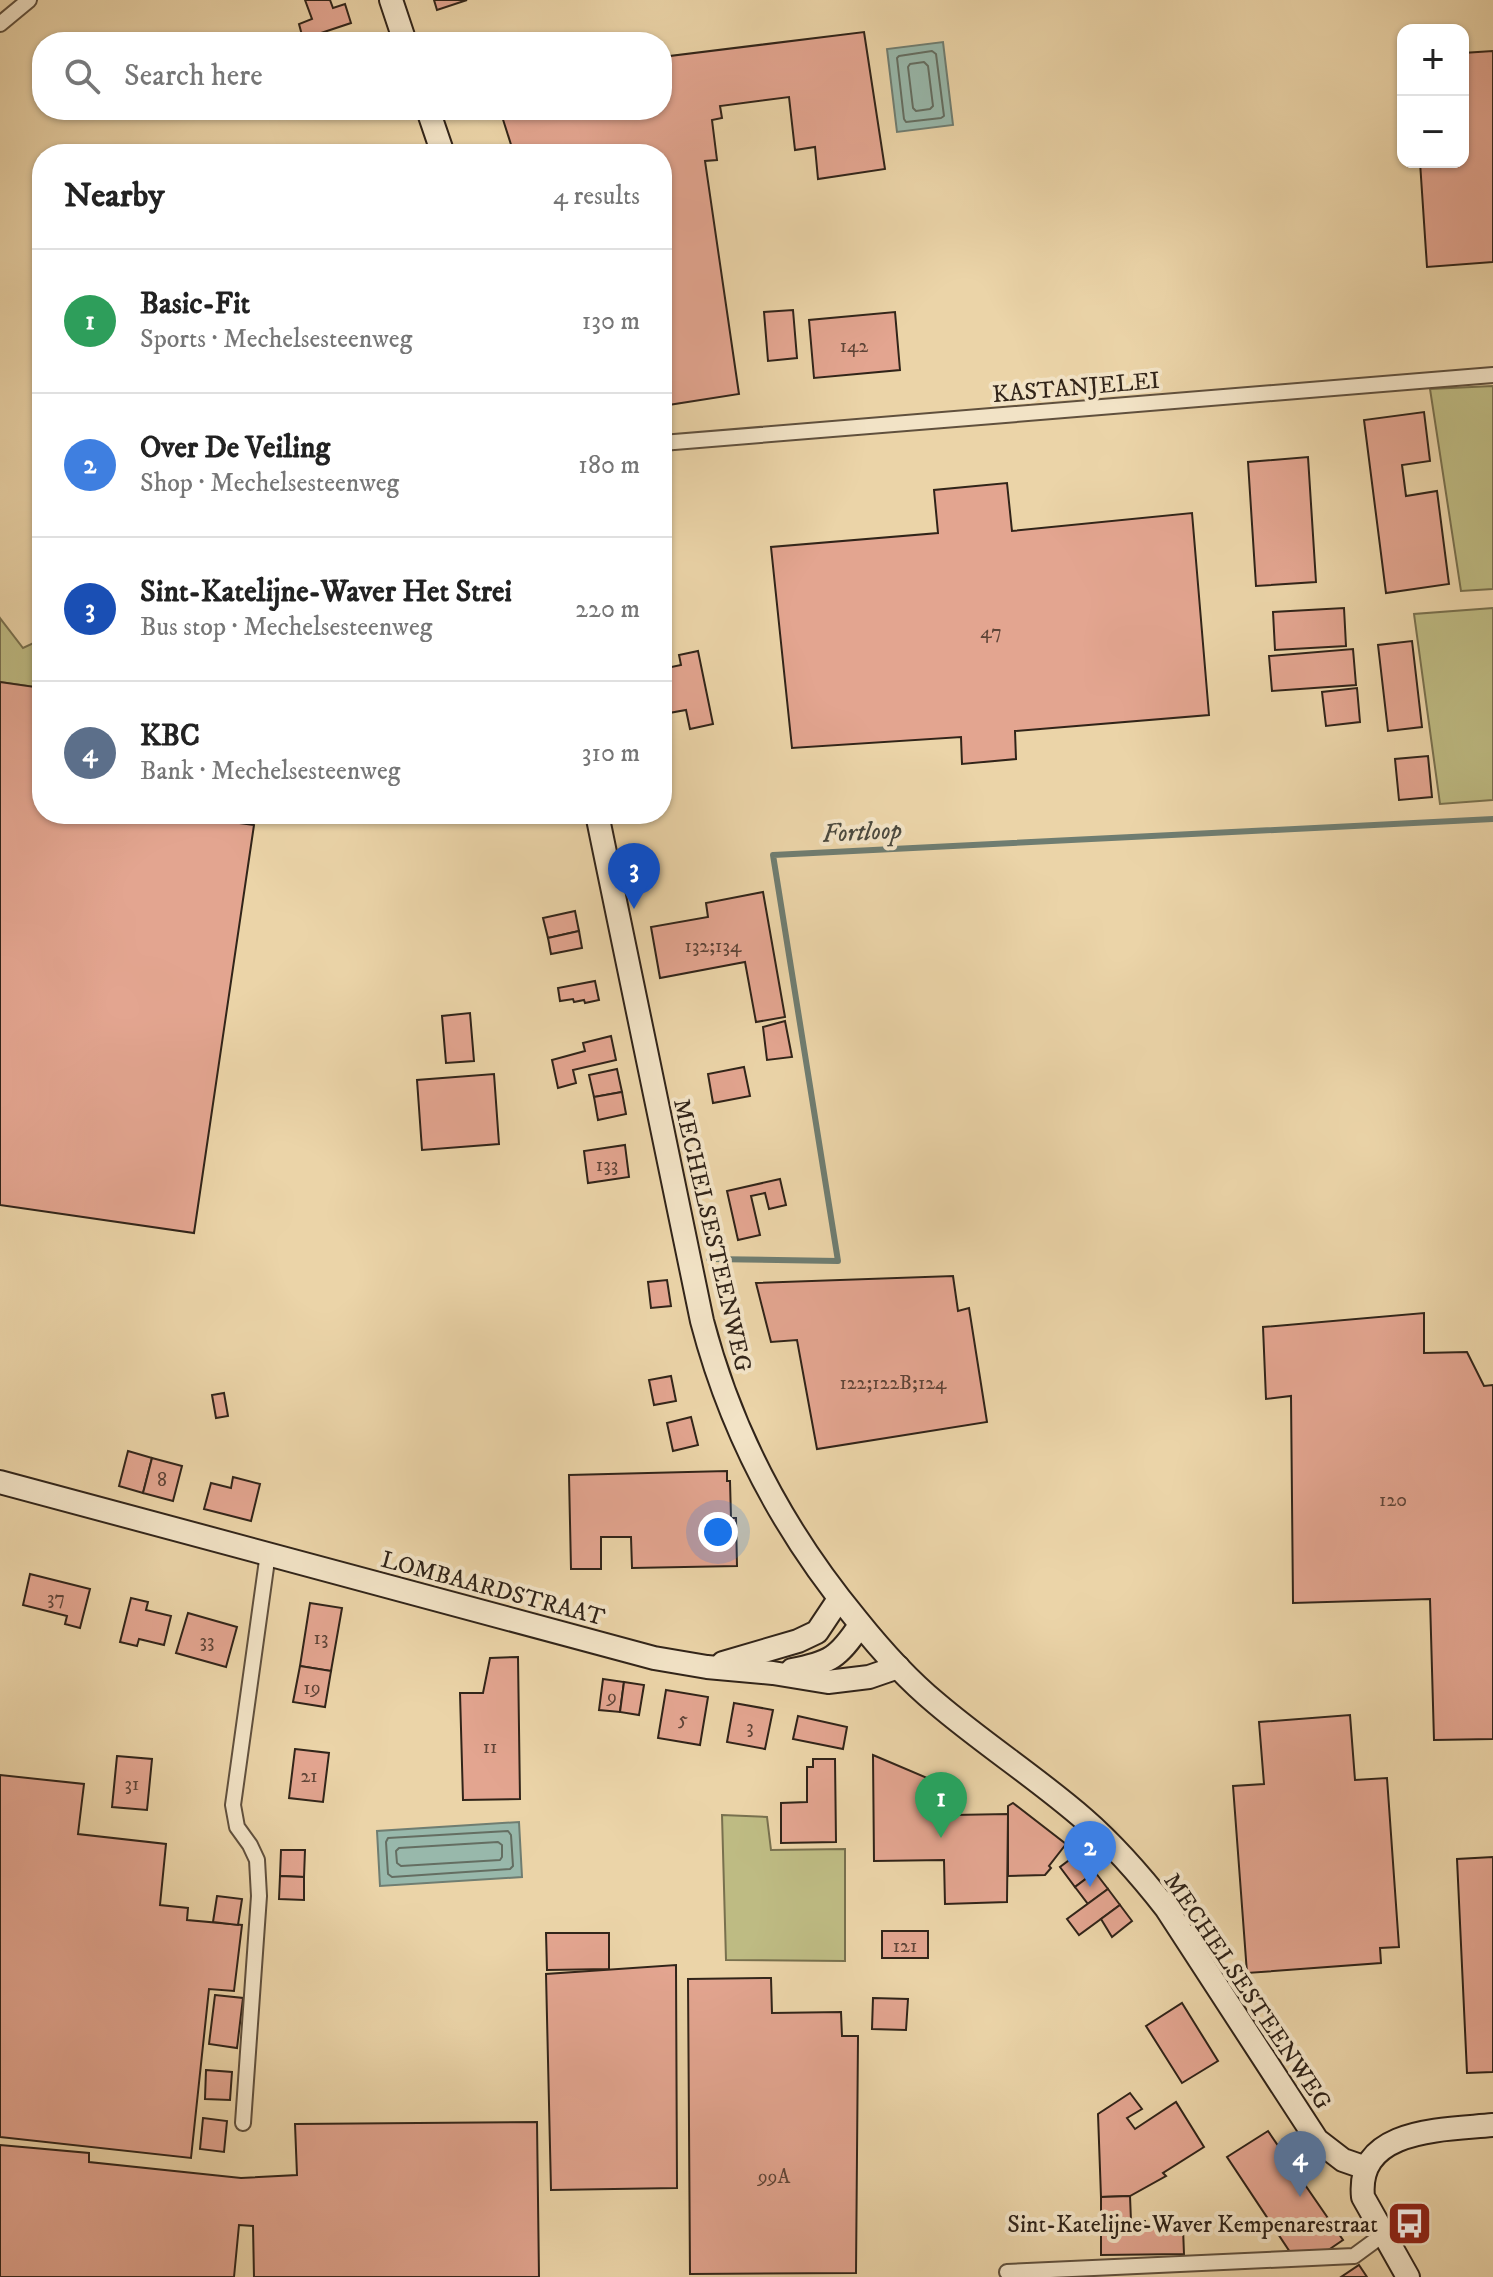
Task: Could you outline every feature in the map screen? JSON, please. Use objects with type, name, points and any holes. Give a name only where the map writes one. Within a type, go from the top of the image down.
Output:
[{"type":"street","points":[[0,24],[29,0]]},
{"type":"street","points":[[391,0],[402,32]]},
{"type":"street","points":[[431,120],[440,144]]},
{"type":"street","name":"KASTANJELEI","points":[[672,442],[1493,375]]},
{"type":"street","name":"MECHELSESTEENWEG","points":[[599,824],[690,1271],[714,1366],[749,1453],[773,1501],[839,1599],[898,1667],[935,1703],[1047,1789],[1112,1845],[1166,1908],[1317,2140],[1343,2160],[1366,2168]]},
{"type":"street","name":"LOMBAARDSTRAAT","points":[[0,1482],[654,1658],[828,1682],[869,1677],[898,1667]]},
{"type":"street","points":[[243,2123],[259,1896],[257,1860],[237,1827],[233,1805],[268,1553]]},
{"type":"street","name":"LOMBAARDSTRAAT","points":[[707,1667],[798,1641],[817,1632],[839,1599]]},
{"type":"street","name":"LOMBAARDSTRAAT","points":[[773,1673],[817,1666],[837,1655],[860,1625]]},
{"type":"street","points":[[1408,2277],[1363,2197],[1362,2182],[1366,2168],[1393,2141],[1414,2133],[1493,2125]]},
{"type":"street","points":[[1007,2272],[1354,2256],[1384,2234]]},
{"type":"shaded area","points":[[1493,386],[1493,589],[1461,591],[1430,389]]},
{"type":"shaded area","points":[[1493,608],[1493,800],[1440,804],[1414,614]]},
{"type":"shaded area","points":[[0,618],[23,648],[32,644],[32,687],[0,682]]},
{"type":"shaded area","points":[[722,1815],[767,1817],[771,1850],[845,1849],[845,1961],[726,1960]]},
{"type":"water","points":[[943,42],[953,125],[897,132],[887,49]]},
{"type":"water","points":[[519,1822],[522,1877],[380,1886],[377,1831]]},
{"type":"building","points":[[305,0],[330,0],[333,8],[345,4],[351,23],[324,32],[301,32],[299,24],[312,19]]},
{"type":"building","points":[[434,0],[467,0],[437,10]]},
{"type":"building","points":[[864,32],[885,169],[818,179],[815,147],[795,150],[789,97],[720,106],[722,118],[712,120],[717,160],[705,161],[739,394],[672,404],[672,144],[511,144],[503,120],[672,120],[672,56]]},
{"type":"building","points":[[1493,51],[1493,262],[1427,267],[1420,168],[1469,168],[1469,53]]},
{"type":"building","points":[[793,310],[797,358],[768,361],[764,312]]},
{"type":"building","points":[[895,312],[900,370],[814,378],[809,320]]},
{"type":"building","points":[[1424,412],[1430,461],[1402,465],[1406,496],[1437,491],[1449,584],[1386,593],[1364,420]]},
{"type":"building","points":[[1308,457],[1316,582],[1256,586],[1248,462]]},
{"type":"building","points":[[1007,483],[1012,531],[1192,513],[1209,715],[1015,731],[1016,759],[962,764],[961,737],[792,748],[771,547],[938,533],[934,490]]},
{"type":"building","points":[[1344,608],[1346,646],[1275,650],[1273,612]]},
{"type":"building","points":[[1412,641],[1422,727],[1388,731],[1378,645]]},
{"type":"building","points":[[1353,649],[1356,685],[1272,691],[1269,656]]},
{"type":"building","points":[[698,651],[713,724],[690,729],[686,710],[672,712],[672,667],[681,665],[679,655]]},
{"type":"building","points":[[0,682],[32,687],[32,824],[254,825],[194,1233],[0,1205]]},
{"type":"building","points":[[1357,688],[1360,722],[1326,726],[1322,692]]},
{"type":"building","points":[[1428,756],[1432,797],[1399,800],[1395,759]]},
{"type":"building","points":[[763,892],[785,1017],[756,1022],[745,962],[660,978],[651,927],[708,917],[706,903]]},
{"type":"building","points":[[575,911],[579,931],[548,938],[543,918]]},
{"type":"building","points":[[579,931],[582,948],[551,954],[548,938]]},
{"type":"building","points":[[595,981],[599,1000],[585,1003],[584,1000],[574,1002],[573,999],[560,1001],[558,988]]},
{"type":"building","points":[[470,1013],[474,1061],[446,1063],[442,1016]]},
{"type":"building","points":[[785,1021],[792,1057],[767,1060],[763,1027]]},
{"type":"building","points":[[611,1036],[616,1060],[573,1070],[576,1083],[558,1088],[552,1060],[585,1051],[583,1043]]},
{"type":"building","points":[[744,1067],[750,1096],[713,1103],[708,1074]]},
{"type":"building","points":[[617,1069],[622,1092],[594,1097],[589,1075]]},
{"type":"building","points":[[494,1074],[499,1144],[422,1150],[417,1080]]},
{"type":"building","points":[[622,1092],[626,1114],[598,1120],[594,1097]]},
{"type":"building","points":[[625,1145],[629,1177],[588,1183],[584,1151]]},
{"type":"building","points":[[780,1179],[786,1205],[769,1209],[765,1193],[751,1196],[760,1235],[738,1240],[727,1191]]},
{"type":"building","points":[[953,1276],[958,1311],[969,1308],[987,1422],[817,1449],[797,1340],[771,1342],[756,1283]]},
{"type":"building","points":[[667,1280],[671,1306],[651,1308],[648,1282]]},
{"type":"building","points":[[1424,1313],[1424,1353],[1467,1352],[1484,1386],[1493,1385],[1493,1739],[1434,1740],[1430,1599],[1293,1603],[1291,1396],[1266,1399],[1263,1327]]},
{"type":"building","points":[[671,1376],[676,1401],[654,1405],[649,1380]]},
{"type":"building","points":[[224,1393],[228,1416],[216,1418],[212,1395]]},
{"type":"building","points":[[691,1417],[698,1445],[673,1451],[667,1423]]},
{"type":"building","points":[[128,1451],[152,1458],[143,1493],[119,1486]]},
{"type":"building","points":[[152,1458],[182,1466],[173,1501],[143,1493]]},
{"type":"building","points":[[727,1471],[731,1518],[736,1518],[737,1566],[632,1568],[631,1537],[601,1537],[601,1569],[571,1569],[569,1475]]},
{"type":"building","points":[[233,1477],[260,1484],[251,1521],[204,1509],[211,1483],[231,1488]]},
{"type":"building","points":[[30,1574],[90,1589],[80,1628],[65,1624],[67,1616],[23,1605]]},
{"type":"building","points":[[131,1598],[148,1602],[146,1610],[171,1616],[164,1645],[139,1639],[137,1646],[120,1642]]},
{"type":"building","points":[[310,1603],[342,1608],[331,1671],[300,1666]]},
{"type":"building","points":[[188,1613],[237,1627],[226,1667],[176,1653]]},
{"type":"building","points":[[518,1657],[520,1799],[463,1800],[460,1693],[483,1693],[490,1658]]},
{"type":"building","points":[[300,1666],[331,1671],[325,1707],[293,1702]]},
{"type":"building","points":[[603,1679],[624,1682],[620,1712],[599,1710]]},
{"type":"building","points":[[624,1682],[644,1685],[639,1715],[620,1712]]},
{"type":"building","points":[[666,1690],[708,1697],[700,1745],[658,1738]]},
{"type":"building","points":[[734,1703],[773,1710],[765,1749],[727,1742]]},
{"type":"building","points":[[1350,1715],[1355,1780],[1387,1778],[1399,1947],[1380,1948],[1381,1963],[1247,1973],[1233,1786],[1264,1784],[1259,1722]]},
{"type":"building","points":[[798,1716],[847,1727],[843,1749],[793,1739]]},
{"type":"building","points":[[295,1749],[329,1753],[323,1802],[289,1798]]},
{"type":"building","points":[[873,1755],[953,1789],[953,1815],[1008,1814],[1007,1902],[945,1904],[944,1860],[874,1861]]},
{"type":"building","points":[[117,1756],[152,1759],[147,1810],[112,1807]]},
{"type":"building","points":[[813,1759],[835,1759],[836,1842],[781,1843],[781,1803],[807,1802],[807,1767],[813,1767]]},
{"type":"building","points":[[0,1775],[84,1784],[78,1834],[166,1844],[160,1905],[188,1908],[187,1920],[242,1925],[234,1991],[209,1989],[191,2158],[0,2137]]},
{"type":"building","points":[[1013,1803],[1066,1844],[1045,1875],[1008,1876],[1008,1806]]},
{"type":"building","points":[[281,1850],[305,1850],[304,1877],[280,1876]]},
{"type":"building","points":[[1080,1852],[1095,1872],[1075,1887],[1060,1867]]},
{"type":"building","points":[[1493,1857],[1493,2072],[1467,2073],[1457,1859]]},
{"type":"building","points":[[1095,1872],[1108,1889],[1088,1904],[1075,1887]]},
{"type":"building","points":[[280,1876],[304,1877],[304,1900],[279,1899]]},
{"type":"building","points":[[1108,1889],[1120,1905],[1079,1935],[1067,1919]]},
{"type":"building","points":[[217,1896],[242,1899],[238,1925],[213,1922]]},
{"type":"building","points":[[1120,1905],[1132,1921],[1112,1937],[1101,1919]]},
{"type":"building","points":[[882,1931],[928,1931],[928,1958],[882,1958]]},
{"type":"building","points":[[546,1933],[609,1933],[609,1969],[547,1970]]},
{"type":"building","points":[[676,1965],[677,2188],[551,2190],[546,1974]]},
{"type":"building","points":[[771,1978],[772,2013],[841,2012],[842,2036],[858,2036],[856,2273],[690,2274],[688,1979]]},
{"type":"building","points":[[215,1995],[243,1998],[237,2048],[209,2044]]},
{"type":"building","points":[[873,1998],[908,1999],[906,2030],[872,2029]]},
{"type":"building","points":[[1182,2003],[1218,2061],[1182,2083],[1146,2026]]},
{"type":"building","points":[[206,2070],[232,2072],[230,2100],[205,2099]]},
{"type":"building","points":[[1130,2093],[1142,2109],[1127,2118],[1135,2129],[1176,2102],[1204,2147],[1163,2173],[1166,2176],[1130,2196],[1101,2197],[1098,2114]]},
{"type":"building","points":[[203,2118],[227,2121],[224,2152],[200,2149]]},
{"type":"building","points":[[537,2122],[539,2277],[254,2277],[253,2226],[239,2225],[234,2277],[0,2277],[0,2145],[89,2153],[89,2162],[241,2178],[297,2175],[295,2124]]},
{"type":"building","points":[[1268,2131],[1343,2240],[1318,2257],[1292,2255],[1227,2157]]},
{"type":"building","points":[[1130,2196],[1131,2221],[1145,2221],[1145,2228],[1183,2228],[1184,2254],[1101,2255],[1101,2197]]},
{"type":"building","points":[[1359,2265],[1367,2277],[1341,2277]]},
{"type":"waterway","name":"Fortloop","points":[[709,1259],[838,1261],[773,855],[1493,819]]},
{"type":"place","name":"Sint-Katelijne-Waver Het Strei","points":[[634,909]]},
{"type":"place","name":"Basic-Fit","points":[[941,1838]]},
{"type":"place","name":"Over De Veiling","points":[[1090,1887]]},
{"type":"place","name":"KBC","points":[[1300,2197]]},
{"type":"place","name":"Sint-Katelijne-Waver Kempenarestraat","points":[[1409,2224]]}]
